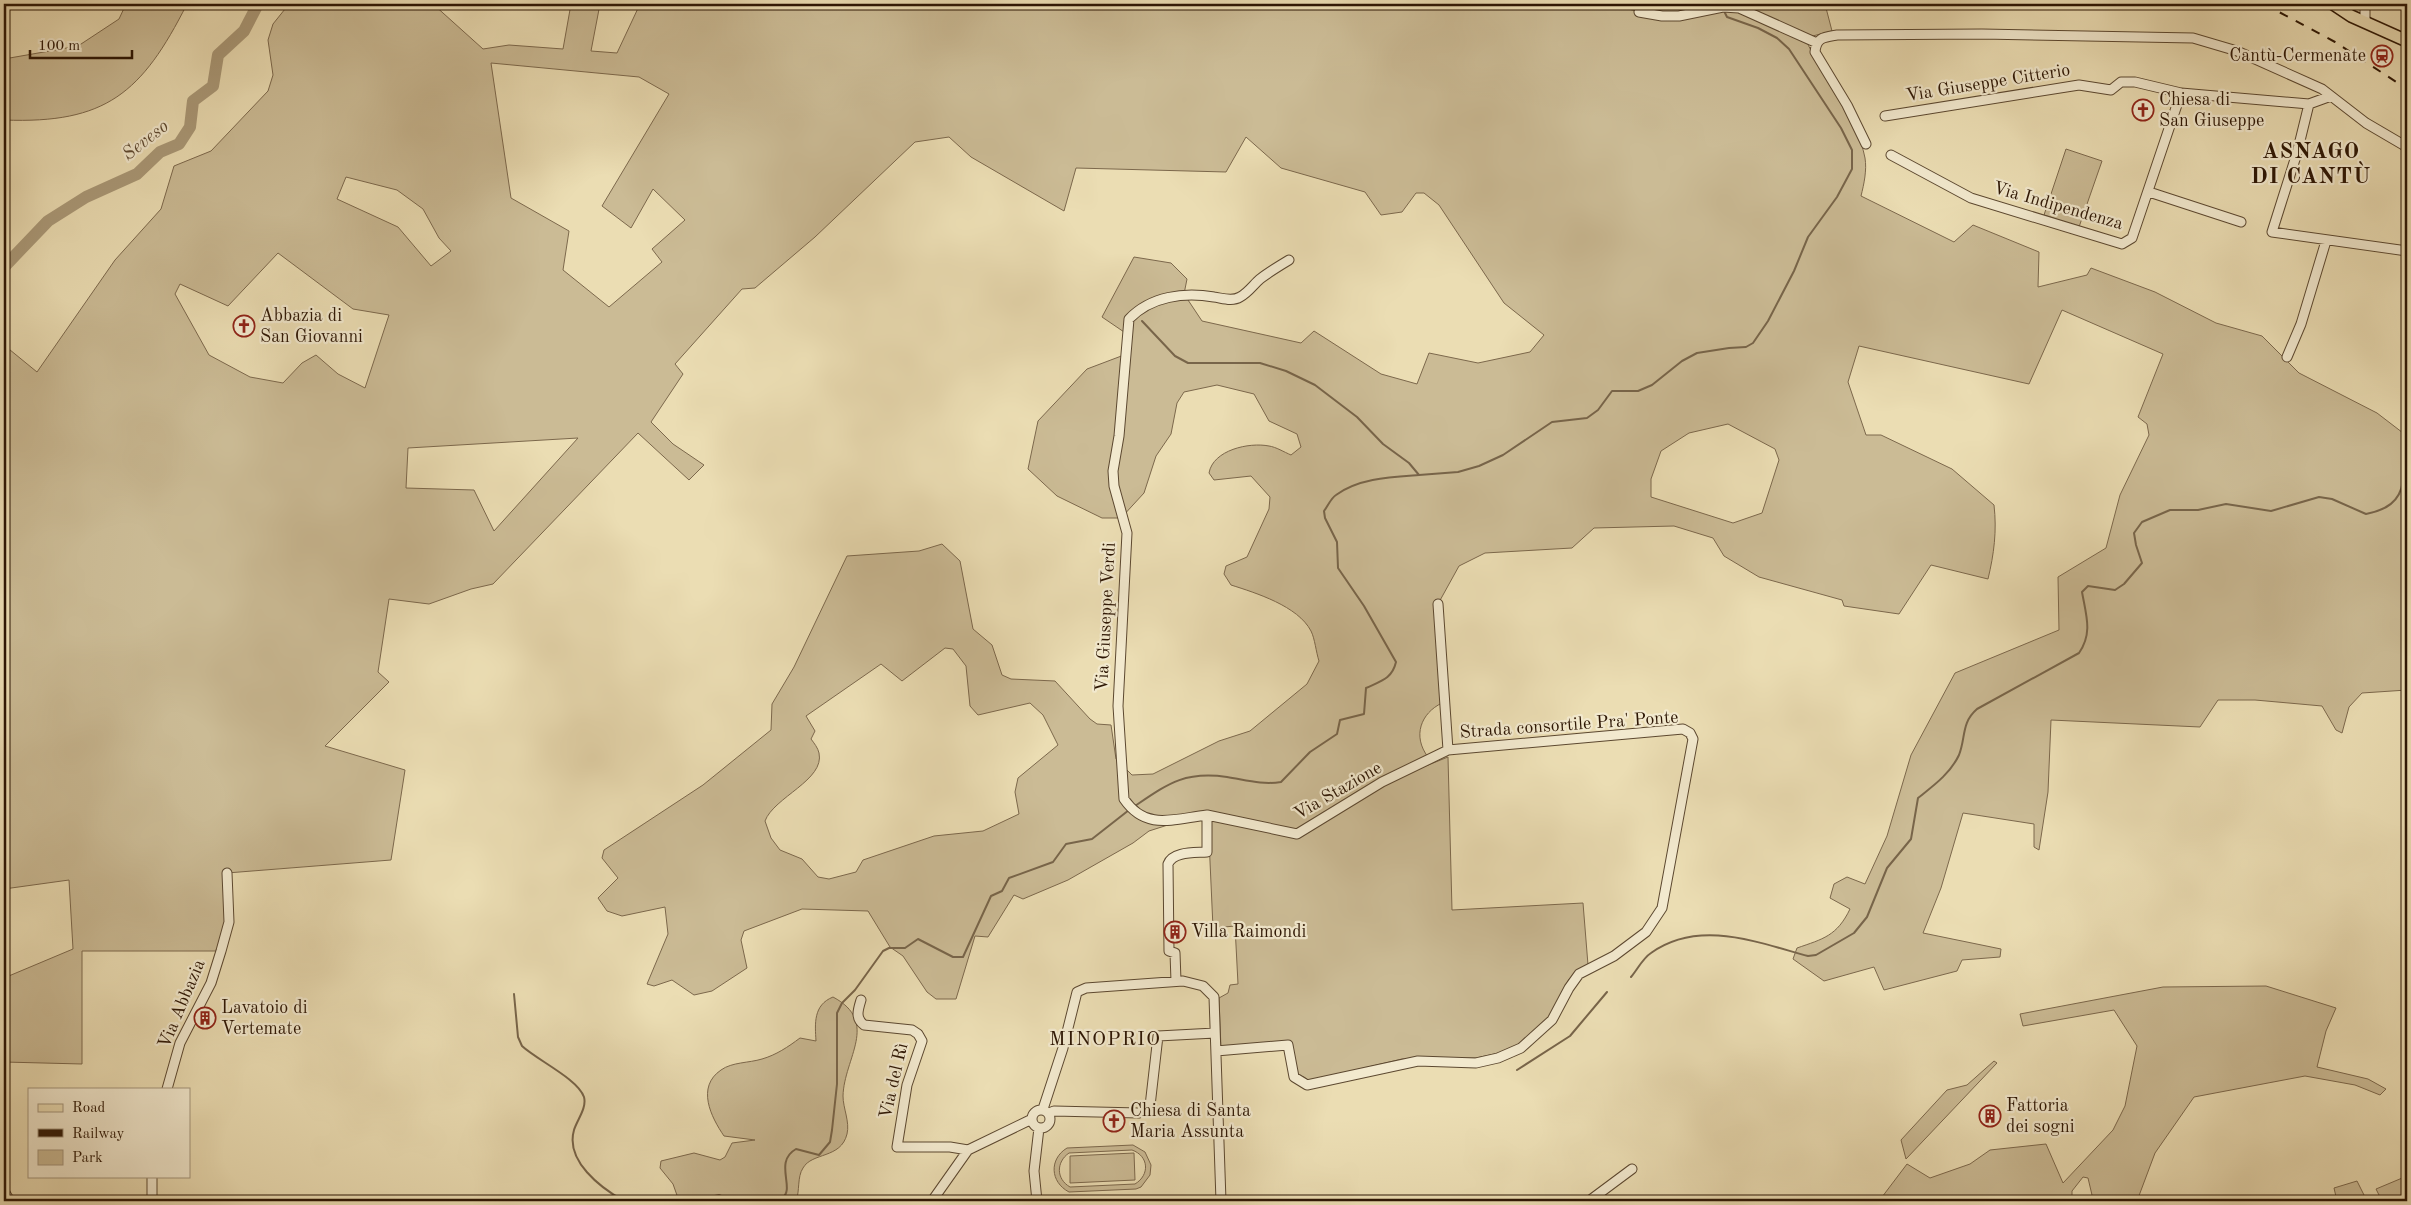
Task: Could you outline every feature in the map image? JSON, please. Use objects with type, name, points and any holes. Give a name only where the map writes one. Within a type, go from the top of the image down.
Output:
[{"type":"main road","points":[[2333,4],[2365,22],[2407,41]]},
{"type":"street","points":[[2365,4],[2365,22]]},
{"type":"street","points":[[1639,12],[1662,16],[1679,16],[1723,7],[1739,8],[1817,43]]},
{"type":"street","points":[[1866,144],[1847,105],[1815,52],[1817,43],[1822,38],[1837,35],[1982,34],[2193,38],[2238,51],[2322,89],[2366,122],[2407,147]]},
{"type":"street","name":"Via Giuseppe Citterio","points":[[1885,116],[2079,85],[2111,90],[2121,82],[2135,82],[2157,89],[2181,93],[2309,104]]},
{"type":"street","name":"Via Indipendenza","points":[[1891,155],[1972,198],[2122,244],[2132,238],[2181,93]]},
{"type":"street","points":[[2331,96],[2309,104],[2297,153],[2272,232],[2326,241],[2407,250]]},
{"type":"street","points":[[2149,192],[2241,222]]},
{"type":"street","points":[[2287,357],[2300,324],[2326,241]]},
{"type":"street","name":"Via Giuseppe Verdi","points":[[1206,815],[1158,821],[1140,816],[1124,798],[1118,706],[1127,533],[1114,486],[1113,471],[1129,319],[1138,310],[1160,299],[1184,294],[1228,300],[1240,298],[1261,278],[1289,260]]},
{"type":"street","points":[[1438,604],[1448,750]]},
{"type":"street","name":"Strada consortile Pra' Ponte","points":[[1216,1051],[1288,1045],[1294,1077],[1306,1086],[1418,1061],[1476,1063],[1498,1058],[1521,1048],[1552,1020],[1569,988],[1579,974],[1614,956],[1646,932],[1655,921],[1662,908],[1684,793],[1693,739],[1690,733],[1683,729],[1448,750]]},
{"type":"street","name":"Via Stazione","points":[[1206,815],[1297,834],[1382,782],[1448,750]]},
{"type":"street","points":[[1176,981],[1175,953],[1169,951],[1168,864],[1172,857],[1177,855],[1207,852],[1206,815]]},
{"type":"street","name":"Via Abbazia","points":[[167,1088],[180,1043],[211,983],[221,951],[229,922],[227,873]]},
{"type":"street","points":[[1032,1119],[1034,1125],[1039,1128],[1044,1128],[1049,1124],[1046,1112],[1077,992],[1086,988],[1176,981],[1196,983],[1203,986],[1214,997],[1221,1201]]},
{"type":"street","name":"Via del Rì","points":[[861,1000],[857,1015],[859,1021],[864,1025],[912,1030],[918,1034],[922,1041],[907,1086],[897,1147],[950,1146],[968,1150]]},
{"type":"street","points":[[932,1201],[968,1150],[1032,1119],[1035,1112],[1139,1113],[1146,1111],[1150,1106],[1153,1093],[1158,1036],[1215,1033]]},
{"type":"street","points":[[1037,1201],[1034,1172],[1039,1128]]},
{"type":"street","points":[[1589,1201],[1632,1169]]},
{"type":"street","points":[[152,1178],[152,1201]]},
{"type":"street","points":[[4,1191],[10,1201]]},
{"type":"green space","points":[[126,4],[187,4],[154,60],[136,81],[117,97],[95,109],[69,116],[39,120],[4,120],[4,59],[78,46],[119,19]]},
{"type":"green space","points":[[289,4],[433,4],[483,49],[509,45],[563,49],[571,4],[600,4],[591,51],[617,53],[640,4],[1603,4],[1662,16],[1724,4],[1825,4],[1832,31],[1805,38],[1847,112],[1861,142],[1866,167],[1861,196],[1954,242],[1973,225],[2039,252],[2038,287],[2087,275],[2091,268],[2155,292],[2216,323],[2262,336],[2299,373],[2377,413],[2407,436],[2407,690],[2362,693],[2349,707],[2342,733],[2336,730],[2322,706],[2255,700],[2218,700],[2200,727],[2051,720],[2048,792],[2039,850],[2034,847],[2034,824],[1963,813],[1941,888],[1923,933],[2001,949],[2000,957],[1962,960],[1957,971],[1884,990],[1874,967],[1824,981],[1793,959],[1797,948],[1822,939],[1834,931],[1850,909],[1830,898],[1834,884],[1847,877],[1865,884],[1887,836],[1911,755],[1955,673],[2059,630],[2058,577],[2106,548],[2120,495],[2149,435],[2147,424],[2138,417],[2163,354],[2062,310],[2029,384],[1859,346],[1848,382],[1866,435],[1881,435],[1952,469],[1994,505],[1994,542],[1988,579],[1931,565],[1899,614],[1844,606],[1842,600],[1759,577],[1724,556],[1713,538],[1674,526],[1594,528],[1572,548],[1485,553],[1459,566],[1438,604],[1442,703],[1429,713],[1421,726],[1420,741],[1428,757],[1297,833],[1199,815],[1149,831],[1133,843],[1068,880],[1023,899],[1014,895],[988,937],[975,936],[956,999],[936,999],[927,992],[903,956],[890,947],[868,911],[802,909],[744,931],[741,940],[747,968],[712,991],[694,995],[672,980],[654,986],[647,984],[668,934],[665,907],[622,916],[607,911],[598,898],[618,878],[602,858],[604,850],[703,785],[771,730],[772,704],[794,667],[847,556],[919,551],[942,544],[960,561],[973,629],[992,645],[1002,675],[1011,679],[1055,681],[1090,719],[1097,724],[1111,725],[1116,759],[1132,775],[1153,774],[1219,741],[1250,731],[1307,684],[1319,661],[1311,631],[1305,622],[1297,614],[1276,602],[1231,585],[1224,574],[1226,566],[1247,557],[1269,509],[1270,497],[1251,476],[1214,480],[1209,473],[1212,465],[1224,453],[1242,447],[1252,445],[1269,446],[1291,455],[1301,447],[1297,434],[1269,421],[1254,394],[1217,385],[1184,392],[1177,403],[1171,434],[1156,456],[1144,493],[1121,518],[1102,518],[1057,496],[1028,469],[1038,421],[1087,369],[1124,355],[1127,334],[1102,317],[1134,257],[1171,263],[1187,279],[1184,294],[1202,321],[1301,343],[1314,331],[1381,374],[1417,384],[1429,353],[1478,363],[1530,352],[1544,335],[1504,303],[1439,205],[1424,193],[1416,193],[1402,212],[1381,215],[1365,192],[1281,168],[1246,137],[1226,172],[1076,168],[1064,211],[971,157],[949,137],[915,142],[815,237],[755,288],[742,289],[675,364],[683,374],[651,422],[673,444],[704,465],[689,480],[638,433],[493,584],[471,589],[429,604],[389,599],[378,672],[389,682],[325,746],[405,770],[391,860],[227,873],[229,922],[221,951],[82,951],[82,1064],[4,1062],[4,978],[73,949],[69,880],[4,889],[4,345],[37,372],[115,260],[161,209],[174,166],[211,151],[268,91],[273,75],[268,40],[273,24]],"holes":[[[491,63],[639,77],[669,94],[602,206],[631,228],[653,189],[685,220],[652,249],[662,262],[609,307],[563,270],[569,231],[511,198]],[[346,177],[397,190],[423,209],[439,238],[451,251],[431,266],[398,227],[337,199]],[[278,253],[353,309],[389,315],[365,388],[338,374],[316,355],[302,363],[283,383],[250,377],[209,355],[175,294],[180,284],[228,306]],[[1728,424],[1775,449],[1779,460],[1762,513],[1733,523],[1651,497],[1651,479],[1661,451],[1689,433]],[[578,438],[494,531],[474,490],[406,488],[408,448]],[[945,648],[953,649],[966,666],[970,706],[978,715],[1030,703],[1043,715],[1058,745],[1018,778],[1015,792],[1019,814],[983,831],[934,836],[863,860],[856,872],[829,879],[818,877],[802,859],[780,850],[771,838],[765,821],[778,804],[807,780],[819,763],[819,753],[811,739],[815,731],[806,716],[881,664],[902,681]]]},
{"type":"green space","points":[[2066,149],[2102,161],[2079,227],[2044,215]]},
{"type":"green space","points":[[1448,757],[1452,910],[1583,903],[1588,965],[1569,979],[1555,1009],[1545,1023],[1525,1041],[1504,1052],[1475,1058],[1402,1059],[1309,1081],[1304,1077],[1297,1076],[1290,1042],[1221,1049],[1219,998],[1228,993],[1230,985],[1238,984],[1235,926],[1213,928],[1208,817],[1297,835],[1391,780]]},
{"type":"green space","points":[[2266,986],[2336,1008],[2326,1031],[2317,1067],[2368,1079],[2386,1089],[2380,1095],[2355,1085],[2305,1076],[2194,1097],[2155,1153],[2137,1201],[2098,1201],[2092,1195],[2088,1178],[2083,1177],[2072,1191],[2072,1201],[1879,1201],[1907,1164],[1930,1178],[1970,1164],[1990,1150],[2046,1144],[2063,1183],[2113,1130],[2125,1106],[2137,1046],[2114,1010],[2023,1026],[2020,1014],[2163,987]]},
{"type":"green space","points":[[833,997],[847,1007],[855,1018],[857,1029],[856,1042],[843,1096],[848,1125],[844,1142],[833,1152],[807,1163],[800,1176],[796,1201],[679,1201],[673,1184],[660,1168],[661,1161],[694,1153],[720,1160],[725,1157],[732,1143],[755,1140],[724,1136],[708,1102],[709,1085],[713,1077],[725,1067],[772,1055],[800,1038],[816,1041],[816,1022],[819,1010],[826,1000]]},
{"type":"green space","points":[[1994,1061],[1997,1063],[1906,1159],[1901,1140],[1947,1090],[1967,1085]]},
{"type":"green space","points":[[1133,1145],[1145,1152],[1151,1165],[1150,1175],[1141,1187],[1136,1189],[1069,1192],[1058,1182],[1054,1170],[1057,1158],[1067,1148]],"holes":[[[1132,1150],[1138,1153],[1146,1166],[1143,1176],[1135,1184],[1070,1187],[1065,1184],[1060,1175],[1059,1170],[1062,1161],[1069,1153]]]},
{"type":"green space","points":[[1134,1153],[1135,1180],[1070,1183],[1070,1156]]},
{"type":"green space","points":[[2407,1176],[2407,1201],[2382,1201],[2376,1189]]},
{"type":"green space","points":[[2357,1181],[2367,1201],[2337,1201],[2334,1188]]},
{"type":"waterway","name":"Seveso","points":[[4,267],[48,221],[86,197],[137,174],[160,152],[179,144],[190,127],[193,101],[213,86],[218,55],[244,31],[258,4]]},
{"type":"waterway","points":[[1419,475],[1458,472],[1479,466],[1503,455],[1552,422],[1587,418],[1598,410],[1612,391],[1638,391],[1652,385],[1682,361],[1697,353],[1746,347],[1753,343],[1768,321],[1794,271],[1808,237],[1837,197],[1852,169],[1852,150],[1841,128],[1789,49],[1777,38],[1758,28],[1727,17],[1725,13]]},
{"type":"waterway","points":[[1135,806],[1168,785],[1188,777],[1212,776],[1261,783],[1281,782],[1310,752],[1337,734],[1340,720],[1364,714],[1366,688],[1389,676],[1396,662],[1364,606],[1338,568],[1337,542],[1325,518],[1324,511],[1334,496],[1355,485],[1376,479],[1419,475],[1409,463],[1383,444],[1357,417],[1315,385],[1286,371],[1260,363],[1188,363],[1175,356],[1142,321]]},
{"type":"waterway","points":[[1631,977],[1648,955],[1669,943],[1688,937],[1708,935],[1748,940],[1808,956],[1816,955],[1854,933],[1867,917],[1887,868],[1911,839],[1918,798],[1946,774],[1959,755],[1966,725],[1972,714],[1977,709],[2079,653],[2087,631],[2082,592],[2088,586],[2115,590],[2124,584],[2142,563],[2134,533],[2142,522],[2170,510],[2198,510],[2226,504],[2271,511],[2319,497],[2332,499],[2366,514],[2391,504],[2399,494],[2403,481]]},
{"type":"waterway","points":[[762,1201],[780,1199],[786,1194],[785,1168],[789,1154],[796,1149],[819,1155],[830,1142],[837,1084],[837,1013],[842,1003],[855,990],[883,951],[889,948],[905,948],[918,939],[953,957],[963,957],[991,896],[1002,891],[1009,878],[1053,862],[1066,844],[1092,839],[1129,810]]},
{"type":"waterway","points":[[1517,1070],[1570,1036],[1607,992]]},
{"type":"waterway","points":[[514,994],[518,1037],[522,1046],[574,1083],[584,1097],[585,1101],[574,1130],[573,1141],[580,1163],[605,1189],[624,1201]]},
{"type":"waterway","points":[[693,1201],[719,1195],[733,1201]]},
{"type":"railway","points":[[2264,4],[2335,42],[2407,89]]},
{"type":"place","name":"Cantù-Cermenate","points":[[2382,56]]},
{"type":"place","name":"Chiesa di San Giuseppe","points":[[2143,110]]},
{"type":"place","name":"Abbazia di San Giovanni","points":[[244,326]]},
{"type":"place","name":"Villa Raimondi","points":[[1175,932]]},
{"type":"place","name":"Lavatoio di Vertemate","points":[[205,1018]]},
{"type":"place","name":"Fattoria dei sogni","points":[[1990,1116]]},
{"type":"place","name":"Chiesa di Santa Maria Assunta","points":[[1114,1121]]},
{"type":"district","name":"ASNAGO DI CANTÙ","points":[[2311,164]]},
{"type":"district","name":"MINOPRIO","points":[[1105,1040]]}]
